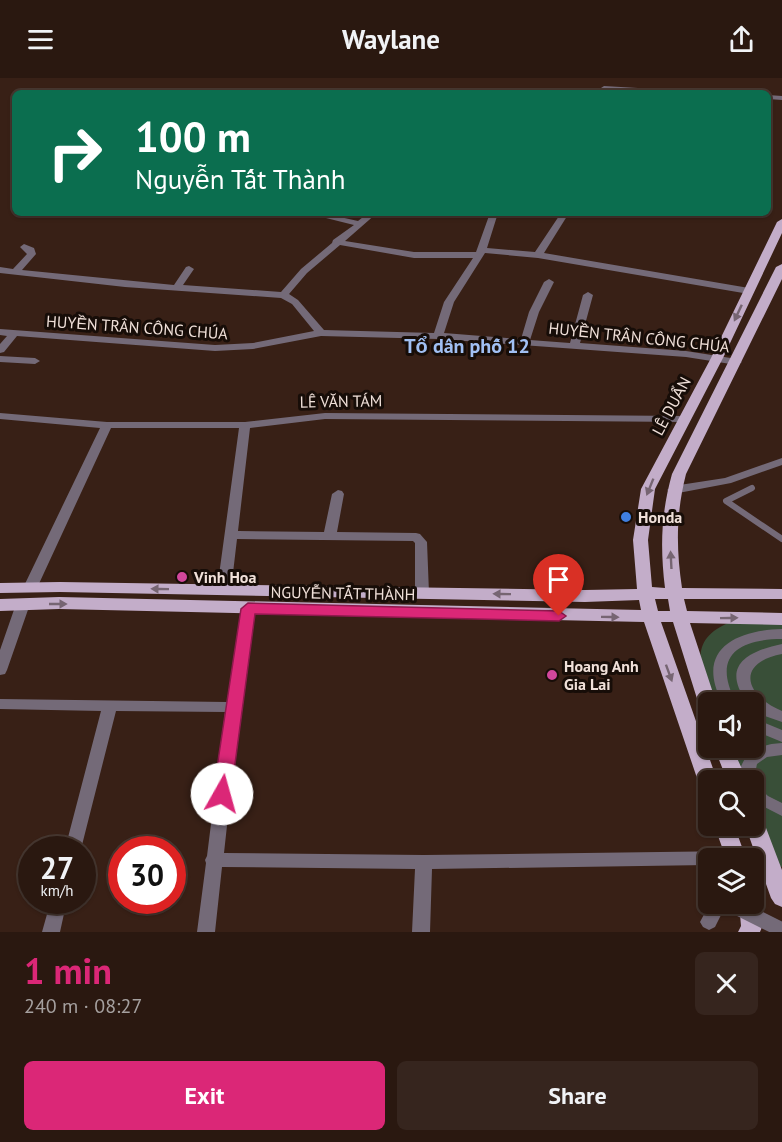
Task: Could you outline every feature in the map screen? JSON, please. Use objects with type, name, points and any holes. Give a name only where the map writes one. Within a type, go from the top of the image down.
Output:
[{"type":"main road","name":"LÊ DUẨN","points":[[698,728],[650,618],[644,594],[641,561],[645,503],[648,489],[717,358],[782,222]]},
{"type":"main road","points":[[704,692],[680,618],[675,593],[669,523],[673,490],[782,267]]},
{"type":"main road","name":"NGUYỄN TẤT THÀNH","points":[[0,588],[585,596],[675,593],[782,594]]},
{"type":"main road","name":"NGUYỄN TẤT THÀNH","points":[[0,605],[782,619]]},
{"type":"main road","points":[[759,836],[782,896]]},
{"type":"main road","points":[[749,932],[752,927],[751,914]]},
{"type":"street","points":[[601,78],[603,90]]},
{"type":"street","points":[[324,216],[361,224]]},
{"type":"street","points":[[283,295],[304,271],[370,216]]},
{"type":"street","points":[[438,336],[449,302],[480,252],[493,216]]},
{"type":"street","points":[[538,255],[563,216]]},
{"type":"street","points":[[336,242],[414,255],[480,252],[538,255],[749,291]]},
{"type":"street","points":[[15,272],[32,254],[32,250],[24,247]]},
{"type":"street","points":[[177,288],[189,269]]},
{"type":"street","points":[[0,270],[177,288],[283,295],[295,302],[321,333]]},
{"type":"street","points":[[525,341],[534,312],[549,282]]},
{"type":"street","points":[[575,344],[588,296]]},
{"type":"street","name":"HUYỀN TRÂN CÔNG CHÚA","points":[[0,332],[190,348],[253,346],[321,333],[438,336],[575,344],[737,362]]},
{"type":"street","points":[[0,350],[14,334]]},
{"type":"street","points":[[0,359],[35,361]]},
{"type":"street","name":"LÊ VĂN TÁM","points":[[2,420],[106,425],[245,425],[325,416],[683,419]]},
{"type":"street","points":[[30,588],[106,425]]},
{"type":"street","points":[[224,590],[245,425]]},
{"type":"street","points":[[673,490],[727,480],[782,461]]},
{"type":"street","points":[[330,535],[338,494]]},
{"type":"street","points":[[231,535],[409,536],[420,539],[422,593]]},
{"type":"street","points":[[0,670],[23,604]]},
{"type":"street","points":[[206,932],[213,860],[248,609]]},
{"type":"street","points":[[722,692],[718,674],[721,658],[732,646],[748,637],[782,633]]},
{"type":"street","points":[[782,649],[766,650],[754,656],[746,663],[742,674],[743,685],[756,694],[762,708],[782,717]]},
{"type":"street","points":[[0,704],[233,707]]},
{"type":"street","points":[[76,836],[110,705]]},
{"type":"street","points":[[764,729],[782,736]]},
{"type":"street","points":[[746,770],[749,762],[756,755],[767,750],[782,749]]},
{"type":"street","points":[[764,801],[782,810]]},
{"type":"street","points":[[213,860],[424,862],[698,858]]},
{"type":"street","points":[[421,932],[424,862]]},
{"type":"street","points":[[51,932],[56,914]]},
{"type":"street","points":[[709,922],[713,914]]},
{"type":"street","points":[[750,914],[782,930]]},
{"type":"lane","points":[[752,488],[726,501],[782,539]]},
{"type":"green space","points":[[733,621],[782,622],[782,867],[775,864],[763,836],[764,770],[736,770],[731,758],[764,758],[764,692],[707,692],[701,654],[703,644],[709,635]]},
{"type":"place","name":"Honda","points":[[626,517]]},
{"type":"place","name":"Vinh Hoa","points":[[182,577]]},
{"type":"place","name":"Hoang Anh Gia Lai","points":[[552,675]]},
{"type":"district","name":"Tổ dân phố 12","points":[[467,346]]},
{"type":"route","points":[[222,794],[248,609],[559,616]]}]
